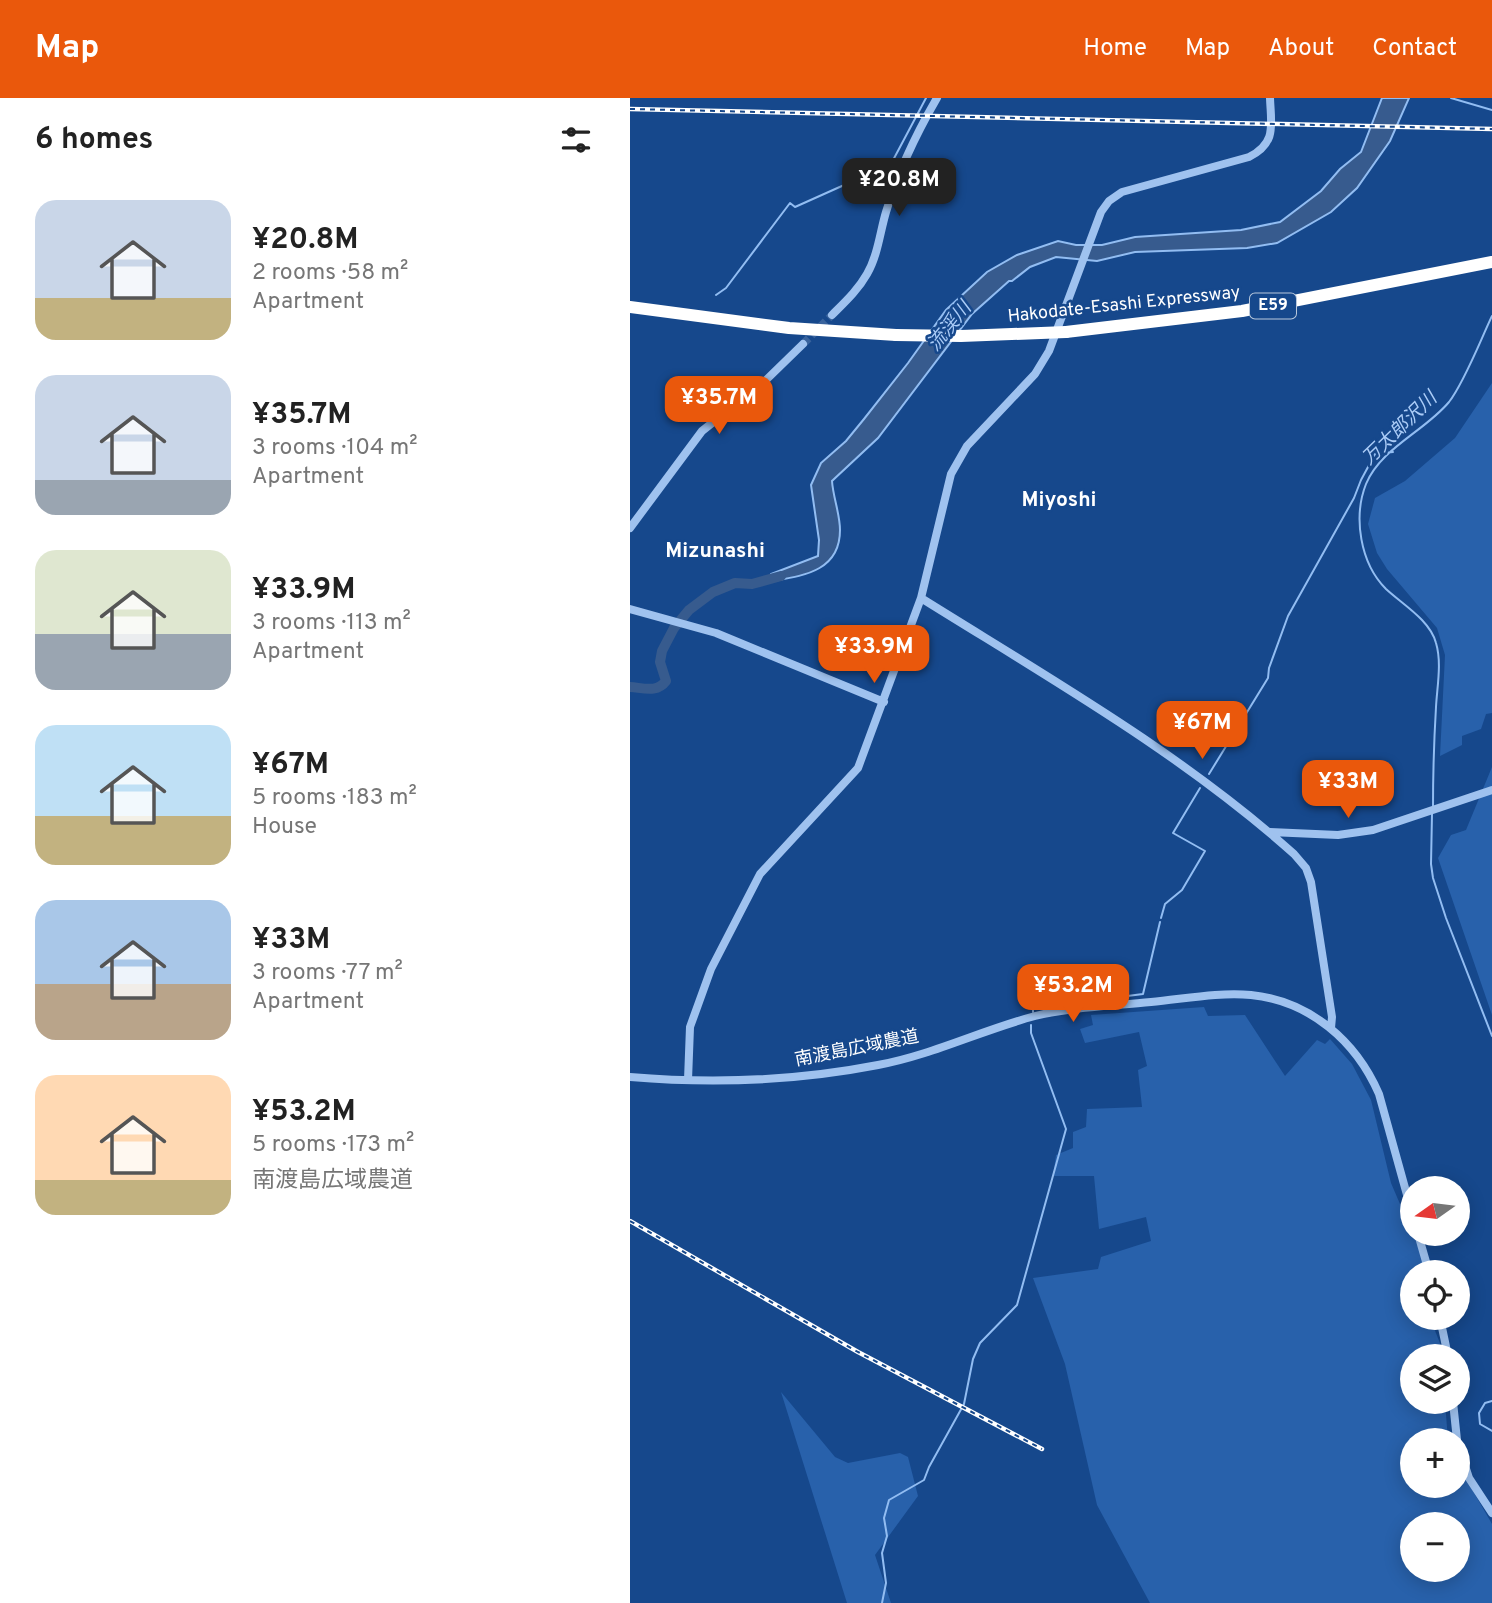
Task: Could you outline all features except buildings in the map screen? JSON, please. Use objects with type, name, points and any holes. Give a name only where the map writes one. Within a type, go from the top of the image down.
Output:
[{"type":"highway","name":"Hakodate-Esashi Expressway","points":[[630,307],[789,328],[896,335],[961,336],[1066,332],[1242,312],[1492,262]]},
{"type":"street","points":[[832,315],[869,272],[886,211],[909,152],[917,132],[937,98]]},
{"type":"street","points":[[688,1080],[690,1027],[711,969],[760,874],[853,775],[862,758],[921,598],[951,474],[967,446],[1044,361],[1060,327],[1073,284],[1105,205],[1122,192],[1259,152],[1270,138],[1270,98]]},
{"type":"street","points":[[630,528],[702,431],[765,381],[803,344]]},
{"type":"street","points":[[921,598],[1116,719],[1183,766],[1270,832],[1294,854],[1309,876],[1332,1017],[1331,1028]]},
{"type":"street","points":[[630,609],[702,629],[884,702]]},
{"type":"street","points":[[1270,832],[1353,834],[1373,830],[1492,790]]},
{"type":"street","name":"南渡島広域農道","points":[[630,1077],[765,1080],[874,1066],[932,1051],[1038,1016],[1216,995],[1251,995],[1269,998],[1303,1010],[1331,1028],[1359,1058],[1378,1094],[1401,1176]]},
{"type":"street","points":[[1470,1480],[1492,1513]]},
{"type":"shaded area","points":[[1492,383],[1492,713],[1486,714],[1481,729],[1462,736],[1462,745],[1440,756],[1445,655],[1437,628],[1387,569],[1377,553],[1368,524],[1375,498],[1405,481],[1455,438]]},
{"type":"shaded area","points":[[1492,767],[1492,1015],[1438,858],[1451,835],[1466,830]]},
{"type":"shaded area","points":[[1204,1007],[1208,1016],[1245,1015],[1285,1076],[1317,1040],[1325,1044],[1330,1039],[1352,1064],[1371,1100],[1391,1183],[1400,1204],[1400,1246],[1418,1246],[1423,1260],[1400,1260],[1400,1330],[1435,1330],[1440,1344],[1400,1344],[1400,1414],[1446,1414],[1447,1428],[1400,1428],[1400,1498],[1470,1498],[1470,1486],[1492,1524],[1492,1603],[1150,1603],[1097,1505],[1065,1364],[1033,1278],[1098,1269],[1101,1257],[1151,1241],[1146,1217],[1099,1229],[1094,1176],[1053,1176],[1056,1155],[1073,1148],[1073,1132],[1086,1127],[1087,1109],[1142,1107],[1138,1070],[1147,1066],[1139,1032],[1085,1043],[1080,1029],[1093,1025],[1091,1015]]},
{"type":"shaded area","points":[[781,1392],[835,1457],[848,1463],[900,1453],[908,1457],[918,1496],[875,1555],[891,1603],[847,1603]]},
{"type":"water","points":[[1382,98],[1409,98],[1390,141],[1357,188],[1331,212],[1277,243],[1247,248],[1135,252],[1097,261],[1056,257],[1030,267],[1009,281],[972,314],[878,438],[832,481],[840,530],[838,544],[826,564],[805,574],[768,582],[771,574],[818,556],[819,540],[811,485],[821,463],[846,441],[864,419],[946,310],[987,272],[1017,255],[1058,241],[1076,245],[1102,245],[1135,237],[1241,230],[1280,222],[1321,191],[1340,169],[1361,152]]},
{"type":"waterway","points":[[716,295],[726,288],[790,203],[795,207],[891,164],[926,98]]},
{"type":"waterway","name":"万太郎沢川","points":[[1451,98],[1492,110]]},
{"type":"waterway","name":"万太郎沢川","points":[[1433,808],[1438,651],[1428,627],[1386,589],[1370,566],[1361,539],[1360,511],[1366,484],[1373,471],[1393,450],[1439,412],[1455,394],[1492,316]]},
{"type":"waterway","points":[[1209,774],[1268,678],[1269,668],[1288,616],[1354,498],[1375,454],[1393,452]]},
{"type":"waterway","name":"流渓川","points":[[630,687],[654,688],[666,681],[660,662],[662,651],[674,628],[689,610],[713,592],[735,583],[752,584],[781,576]]},
{"type":"waterway","points":[[1161,918],[1165,904],[1182,890],[1205,851],[1173,833],[1200,788]]},
{"type":"waterway","name":"万太郎沢川","points":[[1432,814],[1433,878],[1492,1036]]},
{"type":"waterway","points":[[1033,1012],[1033,1008],[1143,994],[1160,922]]},
{"type":"waterway","points":[[882,1603],[886,1583],[882,1553],[887,1536],[884,1518],[889,1500],[924,1480],[964,1404],[973,1359],[980,1343],[1017,1305],[1066,1129],[1031,1033],[1031,1025]]},
{"type":"waterway","name":"万太郎沢川","points":[[1492,1401],[1485,1403],[1479,1413],[1480,1424],[1492,1431]]},
{"type":"tunnel","points":[[803,344],[832,315]]},
{"type":"railway","points":[[630,109],[1492,129]]},
{"type":"railway","points":[[630,1221],[858,1352],[1042,1449]]},
{"type":"district","name":"Miyoshi","points":[[1059,500]]},
{"type":"district","name":"Mizunashi","points":[[715,551]]}]
